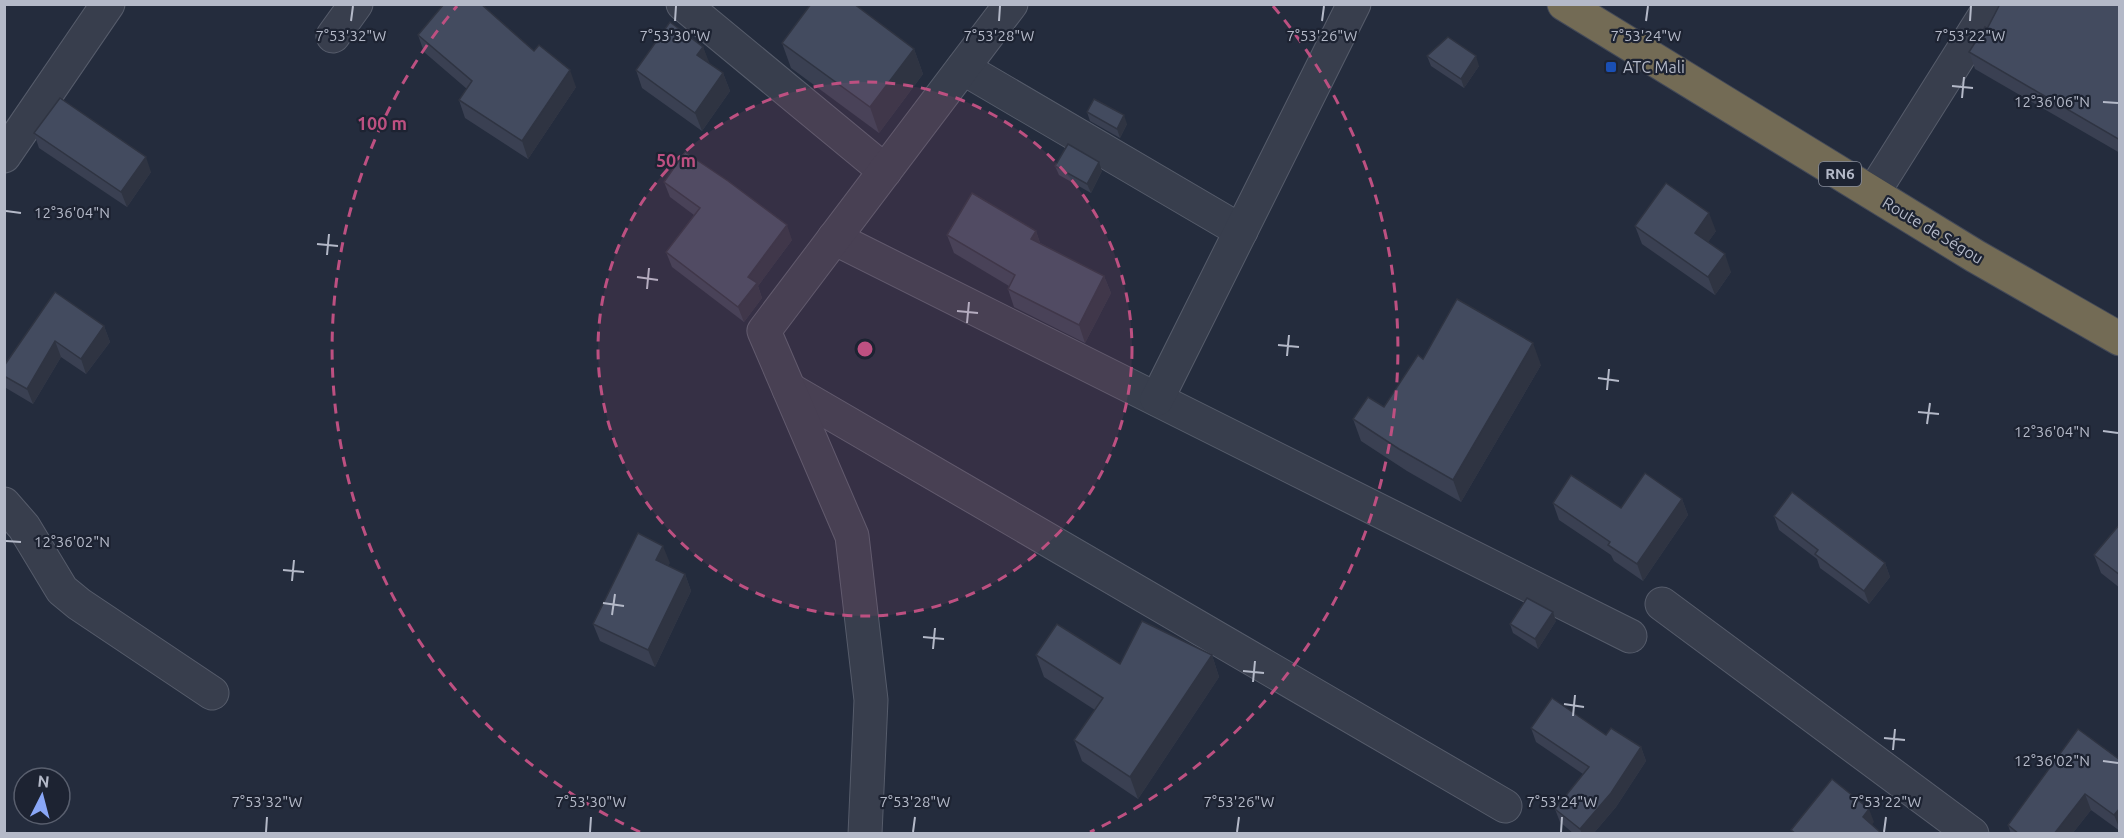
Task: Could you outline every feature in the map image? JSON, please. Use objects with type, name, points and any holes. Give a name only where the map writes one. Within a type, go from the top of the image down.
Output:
[{"type":"highway","name":"Route de Ségou","points":[[1564,4],[1976,256],[2120,339]]},
{"type":"street","points":[[4,156],[108,4]]},
{"type":"street","points":[[333,36],[356,4]]},
{"type":"street","points":[[683,4],[885,171]]},
{"type":"street","points":[[865,834],[871,700],[852,536],[764,331],[1011,4]]},
{"type":"street","points":[[1157,399],[1354,4]]},
{"type":"street","points":[[1873,193],[1992,4]]},
{"type":"street","points":[[963,68],[1241,231]]},
{"type":"street","points":[[834,238],[1630,636]]},
{"type":"street","points":[[789,389],[1505,806]]},
{"type":"street","points":[[4,504],[24,527],[62,590],[78,604],[212,693]]},
{"type":"street","points":[[1662,604],[1972,834]]},
{"type":"building","points":[[444,4],[481,4],[534,51],[539,45],[570,70],[522,141],[459,100],[472,81],[418,35]]},
{"type":"building","points":[[811,4],[854,4],[914,49],[870,107],[782,43]]},
{"type":"building","points":[[2000,4],[2120,4],[2120,140],[1969,52],[1985,27],[1987,29]]},
{"type":"building","points":[[670,22],[703,47],[697,55],[723,73],[695,113],[636,70]]},
{"type":"building","points":[[1448,37],[1476,56],[1461,79],[1427,56]]},
{"type":"building","points":[[60,98],[146,157],[121,192],[34,133]]},
{"type":"building","points":[[1094,99],[1124,115],[1117,129],[1087,112]]},
{"type":"building","points":[[1068,144],[1099,162],[1087,184],[1055,166]]},
{"type":"building","points":[[685,152],[787,225],[748,277],[757,283],[738,307],[666,252],[700,208],[664,182]]},
{"type":"building","points":[[1666,183],[1709,213],[1695,233],[1725,254],[1708,277],[1635,226]]},
{"type":"building","points":[[972,193],[1036,231],[1031,239],[1104,276],[1079,325],[1008,289],[1015,275],[947,235]]},
{"type":"building","points":[[55,292],[104,326],[81,359],[55,341],[27,389],[4,376],[4,366]]},
{"type":"building","points":[[1457,299],[1533,343],[1453,480],[1353,419],[1368,397],[1384,407],[1418,355],[1423,359]]},
{"type":"building","points":[[1645,473],[1682,499],[1637,564],[1608,545],[1610,542],[1553,503],[1571,475],[1621,508]]},
{"type":"building","points":[[1792,492],[1885,563],[1864,591],[1815,554],[1818,550],[1774,516]]},
{"type":"building","points":[[2120,524],[2120,575],[2094,555]]},
{"type":"building","points":[[638,533],[663,546],[656,560],[685,574],[648,650],[593,624]]},
{"type":"building","points":[[1527,598],[1553,612],[1535,639],[1510,624]]},
{"type":"building","points":[[1142,621],[1212,655],[1130,777],[1074,740],[1103,698],[1036,655],[1057,624],[1120,664]]},
{"type":"building","points":[[1552,698],[1606,735],[1611,728],[1641,747],[1611,793],[1580,829],[1555,809],[1589,767],[1531,728]]},
{"type":"building","points":[[2078,729],[2120,760],[2120,808],[2114,815],[2085,794],[2054,834],[2019,834],[2008,825]]},
{"type":"building","points":[[1832,779],[1869,809],[1863,817],[1880,832],[1879,834],[1796,834],[1791,830]]},
{"type":"place","name":"ATC Mali","points":[[1611,67]]}]
